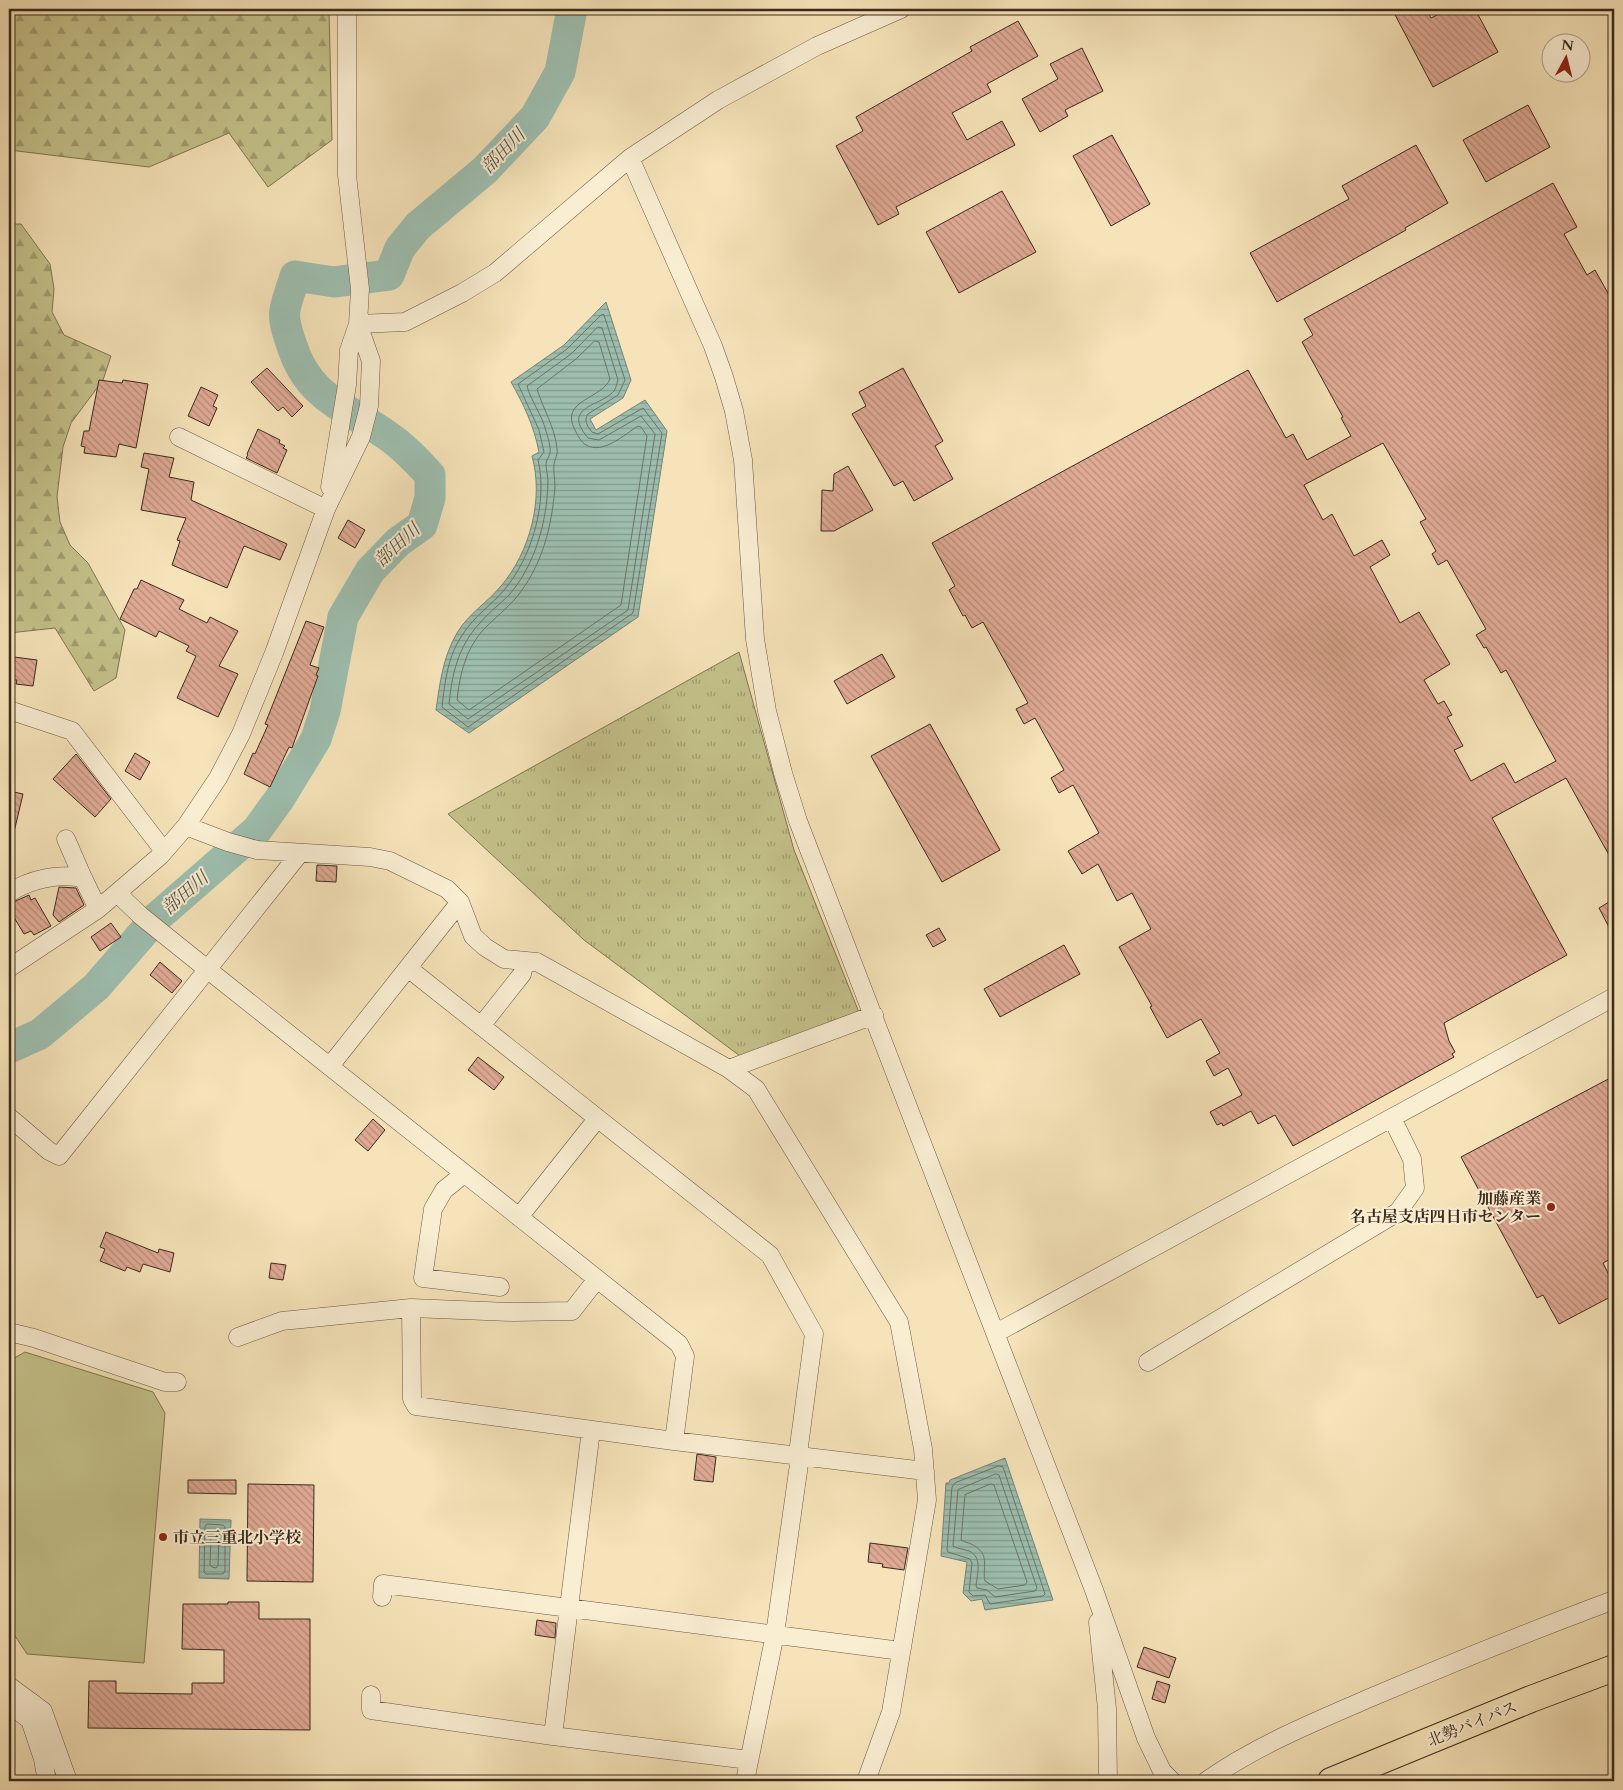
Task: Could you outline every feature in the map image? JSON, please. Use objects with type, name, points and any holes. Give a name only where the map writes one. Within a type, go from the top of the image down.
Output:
[{"type":"highway","name":"北勢バイパス","points":[[1331,1781],[1532,1699],[1614,1668]]},
{"type":"street","points":[[326,509],[347,385],[349,350],[358,324],[360,289],[347,175],[347,9]]},
{"type":"street","points":[[358,324],[405,322],[455,297],[495,272],[630,158],[718,100],[817,46],[901,9]]},
{"type":"street","points":[[630,158],[712,346],[734,411],[745,477],[755,639],[767,711],[798,821],[1094,1590],[1146,1738],[1162,1771],[1172,1781]]},
{"type":"street","points":[[9,968],[98,909],[164,851],[186,826],[218,778],[241,734],[274,653],[326,509],[361,437],[369,406],[371,361],[358,324]]},
{"type":"street","points":[[179,437],[326,509]]},
{"type":"street","points":[[9,710],[72,731],[164,851]]},
{"type":"street","points":[[186,826],[228,842],[257,850],[370,857],[390,861],[447,889],[460,902],[473,936],[484,947],[504,958],[537,962],[730,1069],[756,1090],[898,1322],[923,1449],[927,1500],[891,1712],[866,1781]]},
{"type":"street","points":[[66,839],[98,909]]},
{"type":"street","points":[[9,1117],[49,1151],[59,1156],[300,853]]},
{"type":"street","points":[[9,893],[18,886],[58,875],[83,878]]},
{"type":"street","points":[[117,893],[162,933],[679,1344],[685,1356],[674,1441]]},
{"type":"street","points":[[330,1066],[460,902]]},
{"type":"street","points":[[481,1026],[522,974],[525,961]]},
{"type":"street","points":[[408,968],[770,1255],[814,1334],[799,1446],[800,1457],[775,1634],[745,1781]]},
{"type":"street","points":[[996,1333],[1614,996]]},
{"type":"street","points":[[730,1069],[874,1015]]},
{"type":"street","points":[[1148,1362],[1398,1212],[1415,1188],[1412,1159],[1392,1118]]},
{"type":"street","points":[[519,1217],[597,1119]]},
{"type":"street","points":[[464,1174],[444,1190],[433,1209],[423,1278],[500,1287]]},
{"type":"street","points":[[238,1337],[270,1324],[411,1308],[513,1312],[572,1311],[597,1279]]},
{"type":"street","points":[[411,1308],[412,1399],[416,1406],[800,1457],[925,1470]]},
{"type":"street","points":[[9,1332],[34,1338],[165,1382],[177,1382]]},
{"type":"street","points":[[553,1736],[591,1430]]},
{"type":"street","points":[[382,1597],[383,1584],[901,1651]]},
{"type":"street","points":[[1094,1590],[1107,1709],[1108,1781]]},
{"type":"street","points":[[1206,1781],[1268,1744],[1296,1730],[1447,1665],[1614,1600]]},
{"type":"street","points":[[9,1686],[43,1711],[68,1781]]},
{"type":"street","points":[[372,1695],[370,1710],[553,1736],[749,1760]]},
{"type":"street","points":[[9,1704],[30,1720],[43,1759],[47,1781]]},
{"type":"green space","points":[[9,9],[329,9],[332,140],[268,187],[229,133],[149,167],[9,150]]},
{"type":"green space","points":[[9,224],[21,224],[50,264],[54,289],[52,312],[64,335],[111,356],[103,380],[71,423],[63,447],[57,497],[60,522],[70,545],[88,563],[125,630],[116,678],[94,691],[55,628],[9,633]]},
{"type":"green space","points":[[739,652],[794,850],[860,1015],[740,1056],[584,940],[448,814]]},
{"type":"green space","points":[[25,1352],[153,1392],[165,1413],[144,1663],[27,1654],[9,1627],[9,1361]]},
{"type":"water","points":[[606,302],[631,380],[623,398],[590,419],[596,430],[645,400],[667,431],[638,617],[469,733],[436,710],[445,661],[452,642],[462,626],[496,592],[520,557],[527,541],[535,507],[535,473],[532,456],[539,452],[528,416],[511,382],[564,345]]},
{"type":"water","points":[[1005,1458],[1053,1600],[985,1610],[982,1599],[971,1601],[963,1593],[967,1562],[941,1556],[946,1483]]},
{"type":"water","points":[[200,1519],[231,1520],[229,1579],[199,1578]]},
{"type":"building","points":[[1392,9],[1426,9],[1431,18],[1449,9],[1475,9],[1498,52],[1433,87]]},
{"type":"building","points":[[1018,21],[1038,56],[987,84],[991,92],[952,113],[967,140],[1002,121],[1015,145],[896,207],[899,214],[878,225],[836,146],[863,131],[856,117],[972,51],[970,47]]},
{"type":"building","points":[[1082,48],[1103,91],[1065,110],[1068,116],[1040,132],[1022,99],[1058,79],[1050,64]]},
{"type":"building","points":[[1528,105],[1550,147],[1486,182],[1463,140]]},
{"type":"building","points":[[1112,135],[1150,204],[1111,226],[1073,156]]},
{"type":"building","points":[[1416,145],[1448,203],[1405,228],[1406,230],[1277,302],[1250,253],[1349,199],[1342,186]]},
{"type":"building","points":[[1553,183],[1577,227],[1564,234],[1587,275],[1595,270],[1614,304],[1614,864],[1566,778],[1492,818],[1567,955],[1444,1023],[1449,1041],[1455,1052],[1452,1054],[1454,1057],[1293,1146],[1275,1115],[1258,1124],[1251,1111],[1223,1126],[1222,1123],[1217,1125],[1210,1112],[1242,1095],[1228,1068],[1214,1076],[1206,1061],[1220,1053],[1201,1019],[1167,1038],[1150,1007],[1152,1006],[1119,947],[1151,929],[1132,893],[1117,901],[1098,864],[1082,874],[1068,851],[1099,833],[1073,785],[1059,793],[1051,778],[1064,770],[1035,718],[1024,724],[1016,709],[1028,703],[983,622],[972,628],[965,615],[963,616],[949,590],[955,586],[932,543],[1248,370],[1286,438],[1293,434],[1307,460],[1351,436],[1341,418],[1343,417],[1302,342],[1313,335],[1304,319]],"holes":[[[1383,443],[1426,519],[1420,522],[1436,551],[1432,554],[1438,565],[1447,560],[1486,629],[1476,635],[1484,648],[1486,647],[1501,673],[1506,670],[1556,761],[1515,783],[1504,763],[1471,781],[1454,750],[1463,746],[1447,717],[1452,715],[1444,701],[1438,704],[1424,680],[1450,664],[1419,612],[1400,623],[1370,567],[1390,555],[1382,540],[1354,556],[1332,514],[1323,520],[1304,485]]]},
{"type":"building","points":[[1002,191],[1036,252],[959,293],[926,232]]},
{"type":"building","points":[[267,368],[303,406],[292,417],[283,407],[278,411],[251,382]]},
{"type":"building","points":[[903,368],[943,441],[935,446],[953,479],[914,501],[903,481],[894,486],[852,414],[866,406],[859,392]]},
{"type":"building","points":[[99,380],[122,383],[123,380],[148,384],[136,448],[119,444],[116,457],[84,453],[85,447],[81,446],[84,431],[89,431]]},
{"type":"building","points":[[201,387],[218,395],[213,406],[217,408],[209,426],[188,416]]},
{"type":"building","points":[[258,429],[280,440],[279,443],[285,446],[283,448],[287,450],[277,473],[246,458]]},
{"type":"building","points":[[144,453],[174,458],[169,477],[194,482],[191,500],[287,544],[280,560],[244,546],[227,588],[172,565],[180,541],[177,540],[186,518],[141,510],[149,469],[141,467]]},
{"type":"building","points":[[848,466],[873,510],[834,531],[821,531],[822,490],[833,491],[834,474]]},
{"type":"building","points":[[348,520],[365,530],[355,548],[338,538]]},
{"type":"building","points":[[141,580],[184,600],[179,609],[207,623],[210,617],[238,631],[219,666],[238,674],[218,717],[177,698],[196,656],[186,651],[189,646],[159,631],[156,637],[120,619],[134,589],[137,589]]},
{"type":"building","points":[[306,621],[324,627],[310,665],[319,668],[316,675],[318,676],[292,748],[289,747],[270,787],[244,774],[268,725],[265,724]]},
{"type":"building","points":[[882,654],[895,677],[847,704],[834,681]]},
{"type":"building","points":[[14,657],[37,660],[33,686],[16,684],[17,680],[12,680]]},
{"type":"building","points":[[930,724],[1000,850],[942,882],[871,756]]},
{"type":"building","points":[[135,753],[150,762],[140,780],[125,771]]},
{"type":"building","points":[[76,754],[111,799],[95,817],[53,779]]},
{"type":"building","points":[[9,791],[23,794],[14,832],[9,832]]},
{"type":"building","points":[[317,865],[337,866],[336,882],[316,881]]},
{"type":"building","points":[[59,887],[76,888],[84,905],[59,922],[53,915]]},
{"type":"building","points":[[29,895],[31,900],[35,898],[51,926],[34,935],[31,931],[24,934],[9,909],[9,904]]},
{"type":"building","points":[[1614,899],[1614,937],[1599,908]]},
{"type":"building","points":[[111,923],[121,937],[100,951],[91,937]]},
{"type":"building","points":[[939,928],[946,940],[933,947],[926,935]]},
{"type":"building","points":[[1064,945],[1080,974],[1000,1017],[984,989]]},
{"type":"building","points":[[160,962],[182,981],[172,993],[150,975]]},
{"type":"building","points":[[478,1057],[504,1077],[494,1090],[468,1070]]},
{"type":"building","name":"加藤産業 名古屋支店四日市センター","points":[[1614,1076],[1614,1257],[1603,1263],[1614,1285],[1614,1295],[1559,1324],[1543,1295],[1537,1298],[1461,1157]]},
{"type":"building","points":[[373,1119],[385,1130],[368,1151],[355,1140]]},
{"type":"building","points":[[106,1232],[158,1253],[159,1249],[174,1253],[170,1272],[143,1264],[140,1272],[127,1267],[125,1271],[100,1261],[105,1249],[100,1247]]},
{"type":"building","points":[[271,1263],[286,1265],[283,1280],[269,1278]]},
{"type":"building","points":[[697,1454],[716,1457],[713,1482],[694,1480]]},
{"type":"building","points":[[188,1480],[236,1480],[236,1494],[188,1493]]},
{"type":"building","points":[[248,1484],[314,1485],[313,1582],[247,1581]]},
{"type":"building","points":[[870,1543],[908,1548],[904,1570],[882,1567],[883,1564],[868,1562]]},
{"type":"building","points":[[228,1602],[259,1602],[259,1619],[310,1619],[310,1730],[88,1728],[89,1681],[116,1681],[116,1693],[192,1694],[192,1683],[224,1683],[224,1650],[182,1649],[183,1604],[228,1604]]},
{"type":"building","points":[[537,1620],[556,1623],[555,1638],[535,1635]]},
{"type":"building","points":[[1144,1647],[1176,1658],[1169,1678],[1137,1667]]},
{"type":"building","points":[[1157,1681],[1170,1685],[1165,1703],[1152,1699]]},
{"type":"waterway","name":"部田川","points":[[9,1048],[40,1034],[96,987],[156,918],[257,830],[280,798],[316,739],[325,711],[343,617],[370,571],[398,542],[422,525],[430,498],[430,475],[394,440],[330,399],[307,377],[298,362],[286,327],[286,306],[295,276],[334,282],[389,275],[400,248],[418,226],[485,170],[535,117],[560,72],[572,9]]},
{"type":"place","name":"加藤産業 名古屋支店四日市センター","points":[[1551,1207]]},
{"type":"place","name":"市立三重北小学校","points":[[163,1537]]}]
